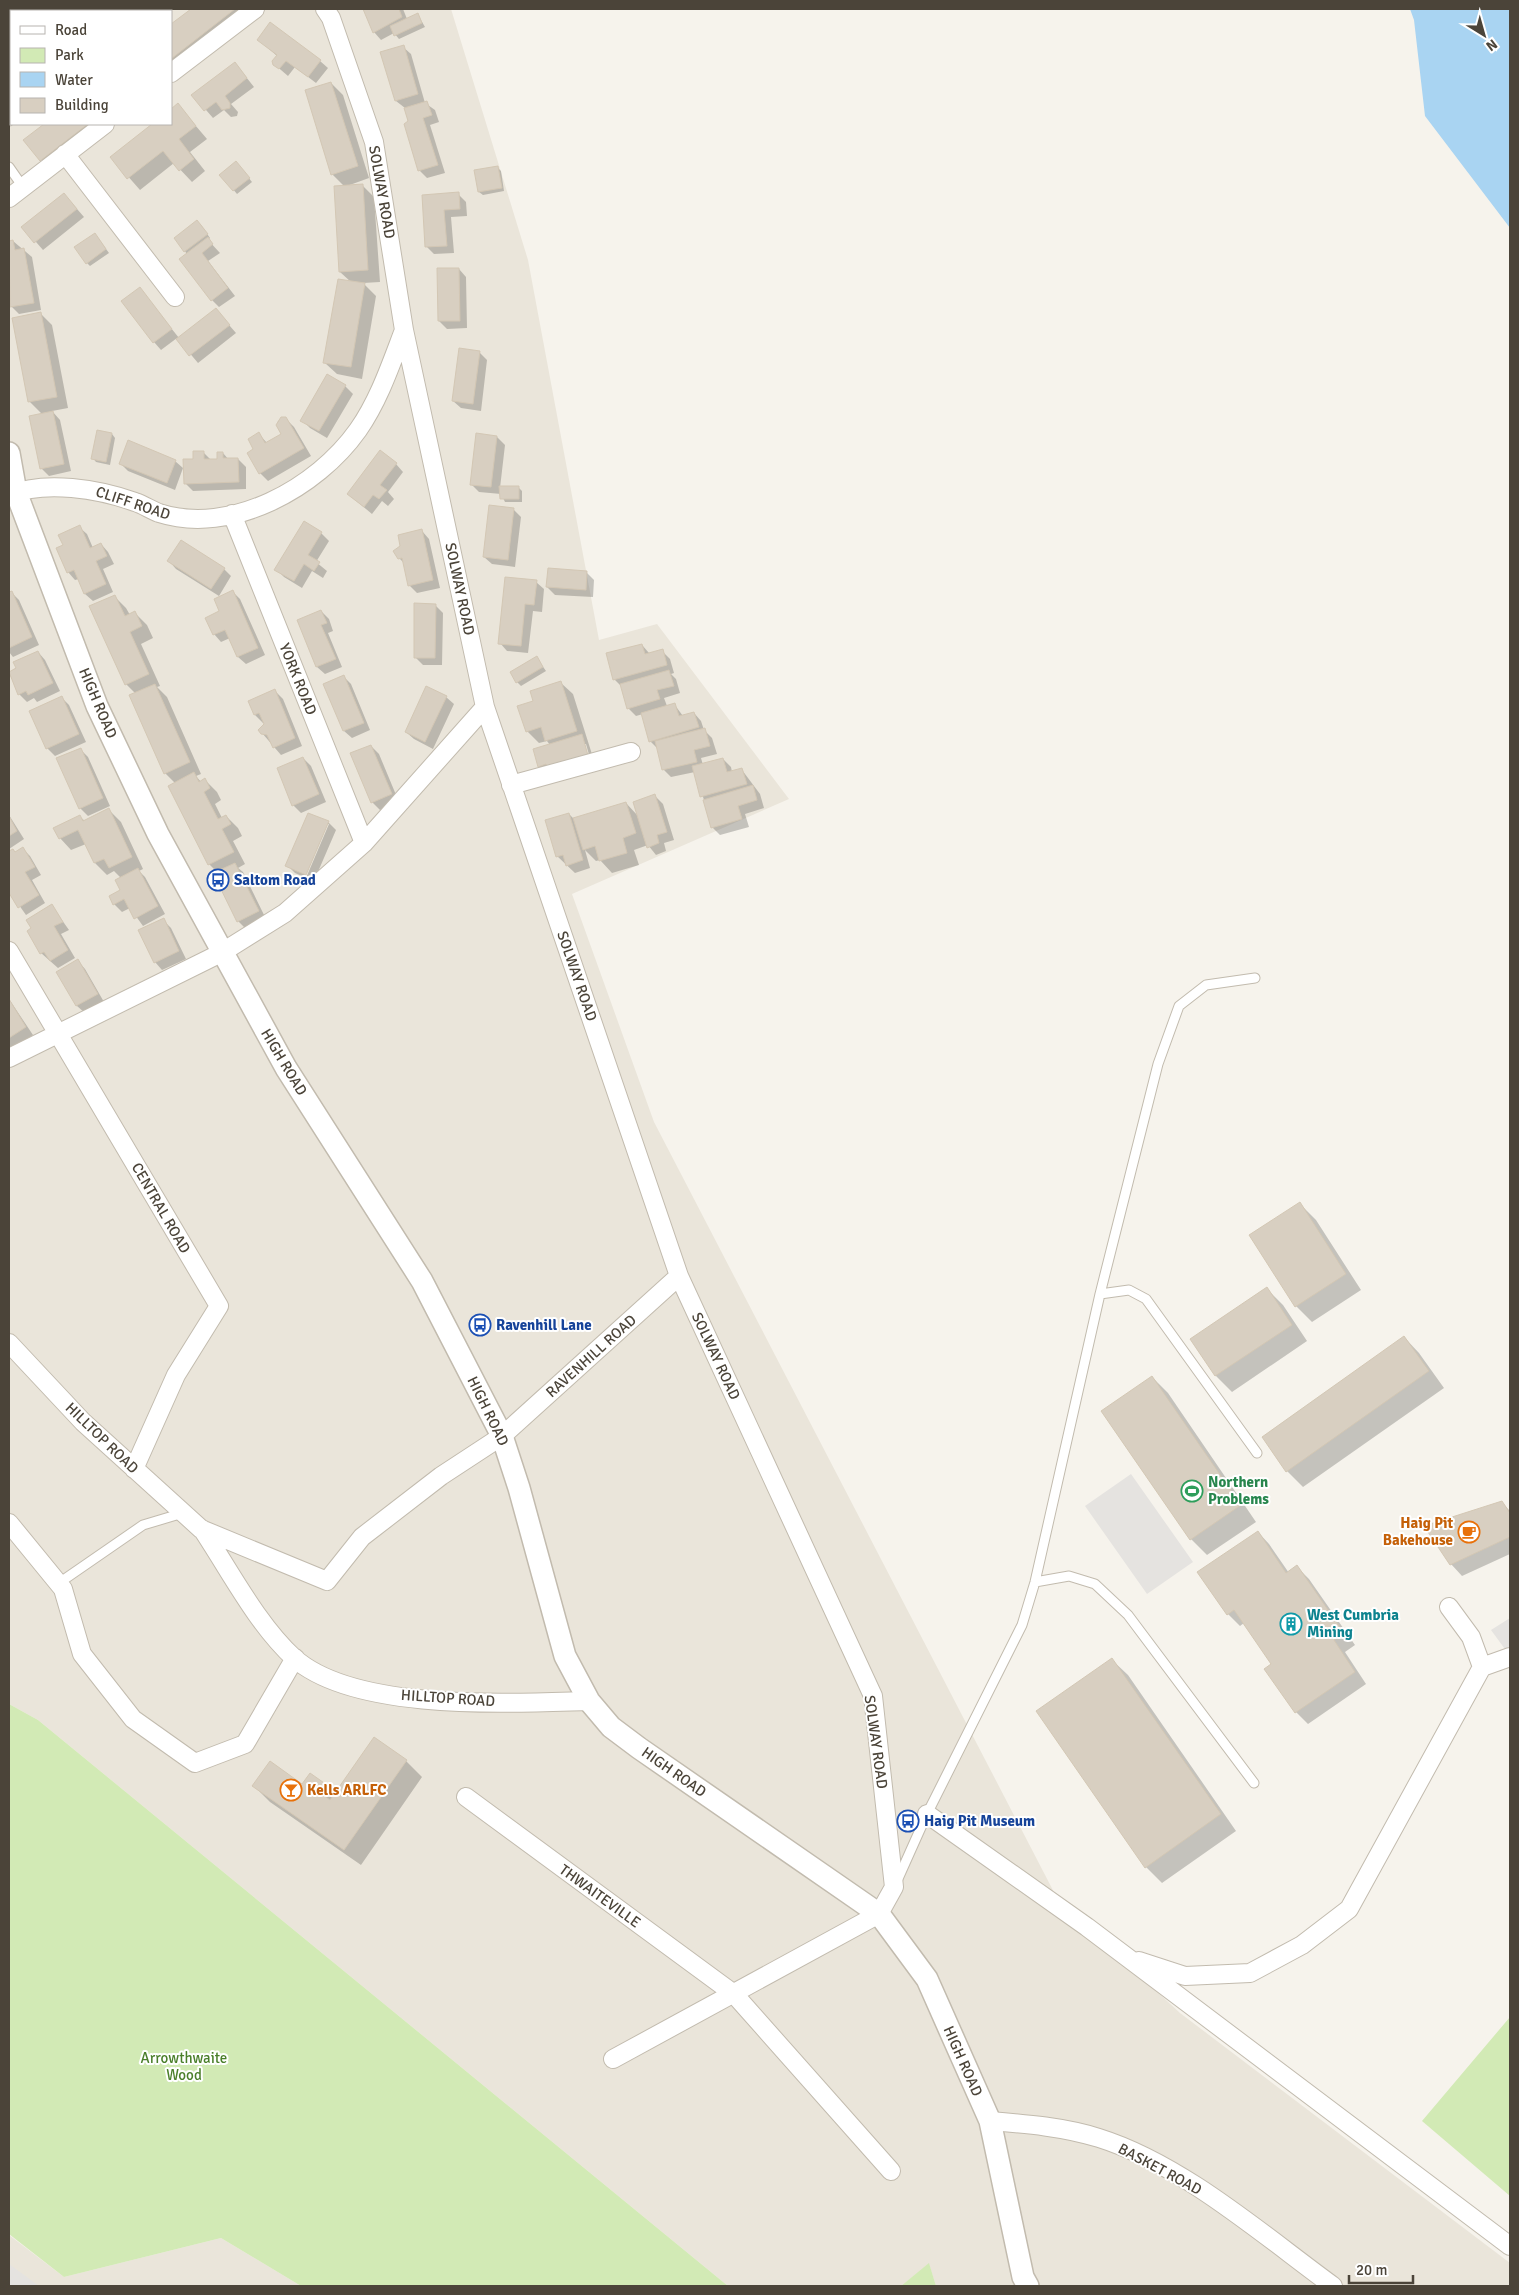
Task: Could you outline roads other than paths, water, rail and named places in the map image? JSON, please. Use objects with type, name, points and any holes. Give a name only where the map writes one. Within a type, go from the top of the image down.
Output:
[{"type":"street","points":[[172,72],[254,9]]},
{"type":"street","name":"SOLWAY ROAD","points":[[326,9],[331,18],[374,142],[404,330],[485,707],[679,1276],[873,1696],[894,1887]]},
{"type":"street","points":[[9,198],[104,125]]},
{"type":"street","points":[[65,154],[176,297]]},
{"type":"street","name":"CLIFF ROAD","points":[[12,494],[60,487],[87,488],[135,502],[159,513],[180,518],[232,514],[255,507],[301,485],[341,452],[358,430],[374,404],[404,330]]},
{"type":"street","name":"HIGH ROAD","points":[[9,453],[12,494],[98,706],[158,834],[221,953],[286,1068],[422,1281],[502,1436],[519,1488],[565,1656],[589,1701],[611,1727],[639,1748],[879,1914],[927,1979],[990,2121],[1023,2277],[1028,2286]]},
{"type":"street","name":"YORK ROAD","points":[[232,514],[364,843]]},
{"type":"street","points":[[9,1058],[221,953],[285,913],[364,843],[485,707]]},
{"type":"street","points":[[511,785],[631,752]]},
{"type":"street","name":"CENTRAL ROAD","points":[[9,951],[219,1306],[176,1375],[134,1469]]},
{"type":"street","name":"RAVENHILL ROAD","points":[[502,1436],[679,1276]]},
{"type":"street","name":"HILLTOP ROAD","points":[[9,1342],[83,1422],[201,1529],[270,1633],[295,1658],[316,1673],[345,1684],[409,1698],[504,1702],[589,1701]]},
{"type":"street","name":"HILLTOP ROAD","points":[[201,1529],[327,1581],[362,1537],[441,1476],[502,1436]]},
{"type":"street","points":[[9,1523],[63,1589],[82,1654],[133,1719],[195,1763],[245,1744],[295,1658]]},
{"type":"street","points":[[1449,1607],[1472,1637],[1482,1667]]},
{"type":"street","points":[[1127,1957],[1185,1976],[1250,1973],[1302,1945],[1349,1909],[1482,1667],[1510,1657]]},
{"type":"street","name":"THWAITEVILLE","points":[[466,1797],[734,1994],[891,2171]]},
{"type":"street","points":[[927,1814],[1127,1957],[1510,2246]]},
{"type":"street","points":[[613,2059],[879,1914],[894,1887]]},
{"type":"street","name":"BASKET ROAD","points":[[990,2121],[1044,2126],[1100,2138],[1140,2155],[1192,2183],[1333,2286]]},
{"type":"lane","points":[[9,167],[23,187]]},
{"type":"lane","points":[[894,1887],[927,1814],[1022,1625],[1034,1582],[1100,1294],[1158,1064],[1179,1006],[1206,985],[1255,978]]},
{"type":"lane","points":[[1100,1294],[1129,1290],[1146,1299],[1257,1453]]},
{"type":"lane","points":[[58,1583],[143,1525],[184,1512]]},
{"type":"lane","points":[[1034,1582],[1068,1576],[1095,1584],[1128,1615],[1254,1783]]},
{"type":"water","points":[[1410,9],[1510,9],[1510,228],[1425,116],[1414,20]]},
{"type":"place","name":"Saltom Road","points":[[218,880]]},
{"type":"place","name":"Ravenhill Lane","points":[[480,1325]]},
{"type":"place","name":"Northern Problems","points":[[1192,1491]]},
{"type":"place","name":"Haig Pit Bakehouse","points":[[1469,1532]]},
{"type":"place","name":"West Cumbria Mining","points":[[1291,1624]]},
{"type":"place","name":"Kells ARLFC","points":[[291,1790]]},
{"type":"place","name":"Haig Pit Museum","points":[[908,1821]]},
{"type":"park label","name":"Arrowthwaite Wood","points":[[184,2066]]}]
